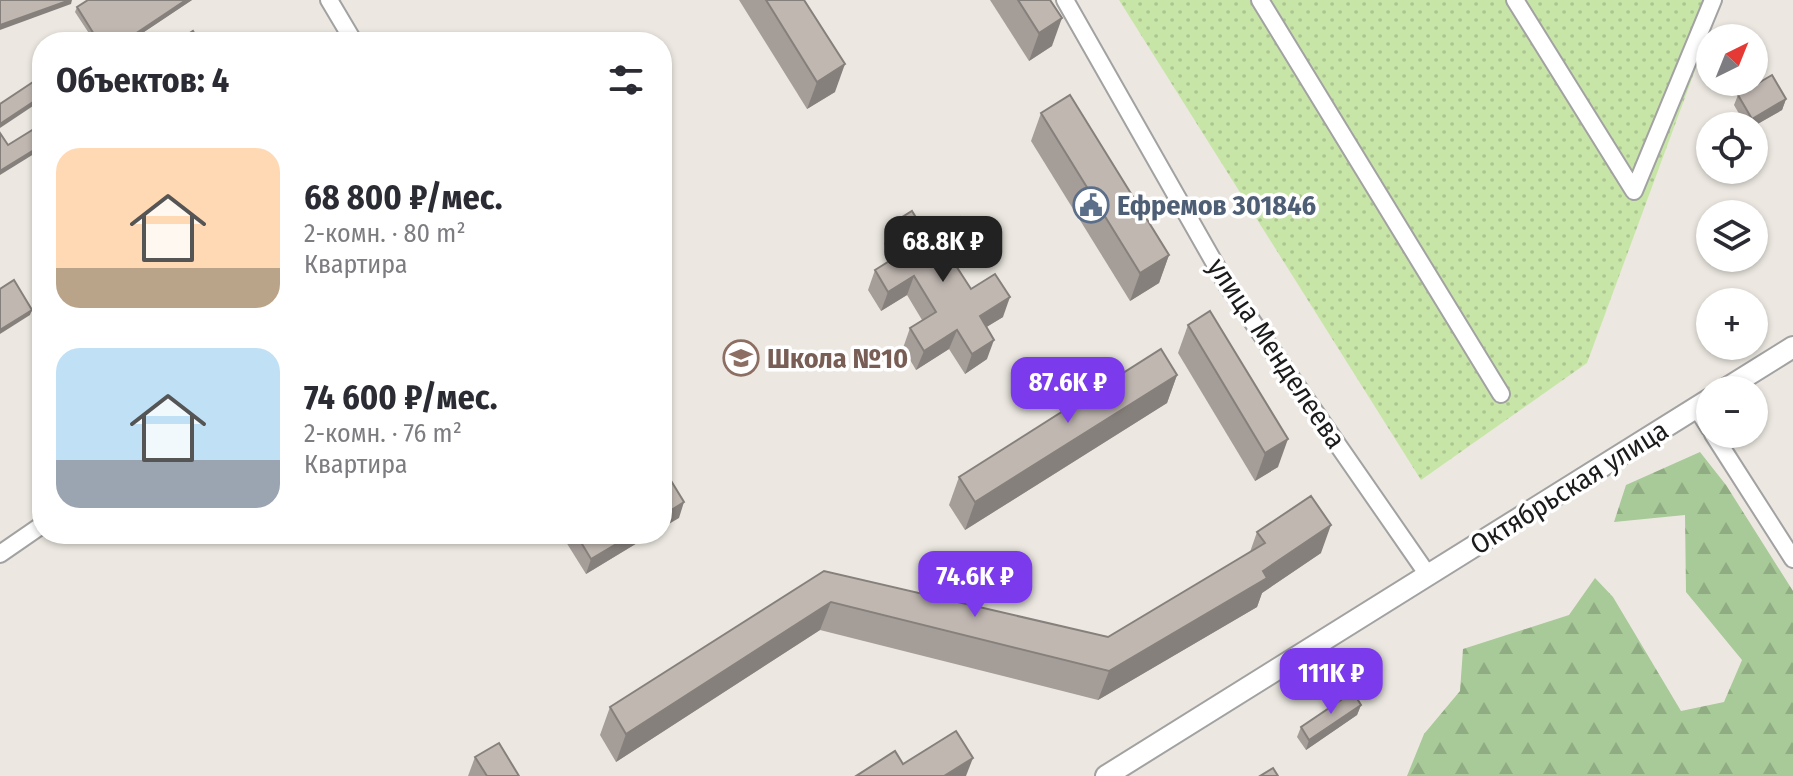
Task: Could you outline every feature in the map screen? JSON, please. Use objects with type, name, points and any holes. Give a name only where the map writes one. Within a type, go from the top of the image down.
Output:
[{"type":"street","points":[[329,0],[348,32]]},
{"type":"street","name":"улица Менделеева","points":[[1065,0],[1227,285],[1428,575]]},
{"type":"street","points":[[1260,0],[1501,394]]},
{"type":"street","points":[[1515,0],[1634,191],[1713,0]]},
{"type":"street","points":[[1746,376],[1793,347]]},
{"type":"street","name":"Октябрьская улица","points":[[1106,776],[1696,407]]},
{"type":"street","points":[[1722,448],[1793,559]]},
{"type":"street","points":[[0,554],[32,532]]},
{"type":"green space","points":[[1119,0],[1721,0],[1712,24],[1696,24],[1696,68],[1587,363],[1421,480]]},
{"type":"green space","points":[[1700,452],[1726,485],[1793,591],[1793,776],[1407,776],[1424,734],[1460,691],[1463,649],[1569,615],[1595,578],[1613,597],[1681,711],[1724,702],[1742,660],[1686,592],[1685,515],[1614,522],[1626,485]]},
{"type":"building","points":[[0,0],[70,0],[0,25]]},
{"type":"building","points":[[88,0],[186,0],[138,32],[93,32],[77,7]]},
{"type":"building","points":[[766,0],[804,0],[845,64],[817,82]]},
{"type":"building","points":[[1018,0],[1050,0],[1062,18],[1039,33]]},
{"type":"building","points":[[1772,75],[1786,99],[1764,112],[1748,112],[1739,96],[1768,96],[1768,77]]},
{"type":"building","points":[[32,83],[32,103],[0,124],[0,104]]},
{"type":"building","points":[[1070,95],[1169,255],[1140,273],[1041,113]]},
{"type":"building","points":[[32,130],[32,151],[0,171],[0,133],[8,145]]},
{"type":"building","points":[[912,211],[928,237],[960,217],[974,239],[949,255],[971,289],[995,274],[1010,297],[980,316],[994,340],[972,354],[957,330],[924,351],[910,328],[936,312],[914,276],[888,292],[875,270],[907,250],[891,224]]},
{"type":"building","points":[[14,280],[32,310],[0,330],[0,289]]},
{"type":"building","points":[[1210,311],[1288,439],[1265,453],[1188,325]]},
{"type":"building","points":[[1161,349],[1177,375],[975,502],[959,477]]},
{"type":"building","points":[[672,482],[684,502],[672,510]]},
{"type":"building","points":[[1311,496],[1331,525],[1263,571],[1267,578],[1109,671],[831,602],[626,734],[610,707],[824,571],[1108,637],[1265,543],[1257,532]]},
{"type":"building","points":[[582,544],[616,544],[591,559]]},
{"type":"building","points":[[1353,692],[1361,705],[1309,740],[1301,727]]},
{"type":"building","points":[[956,731],[973,758],[944,776],[856,776],[895,751],[903,764]]},
{"type":"building","points":[[499,743],[519,776],[487,776],[475,757]]},
{"type":"building","points":[[1273,768],[1278,776],[1260,776]]},
{"type":"place","name":"Ефремов 301846","points":[[1091,205]]},
{"type":"place","name":"Школа №10","points":[[741,358]]}]
